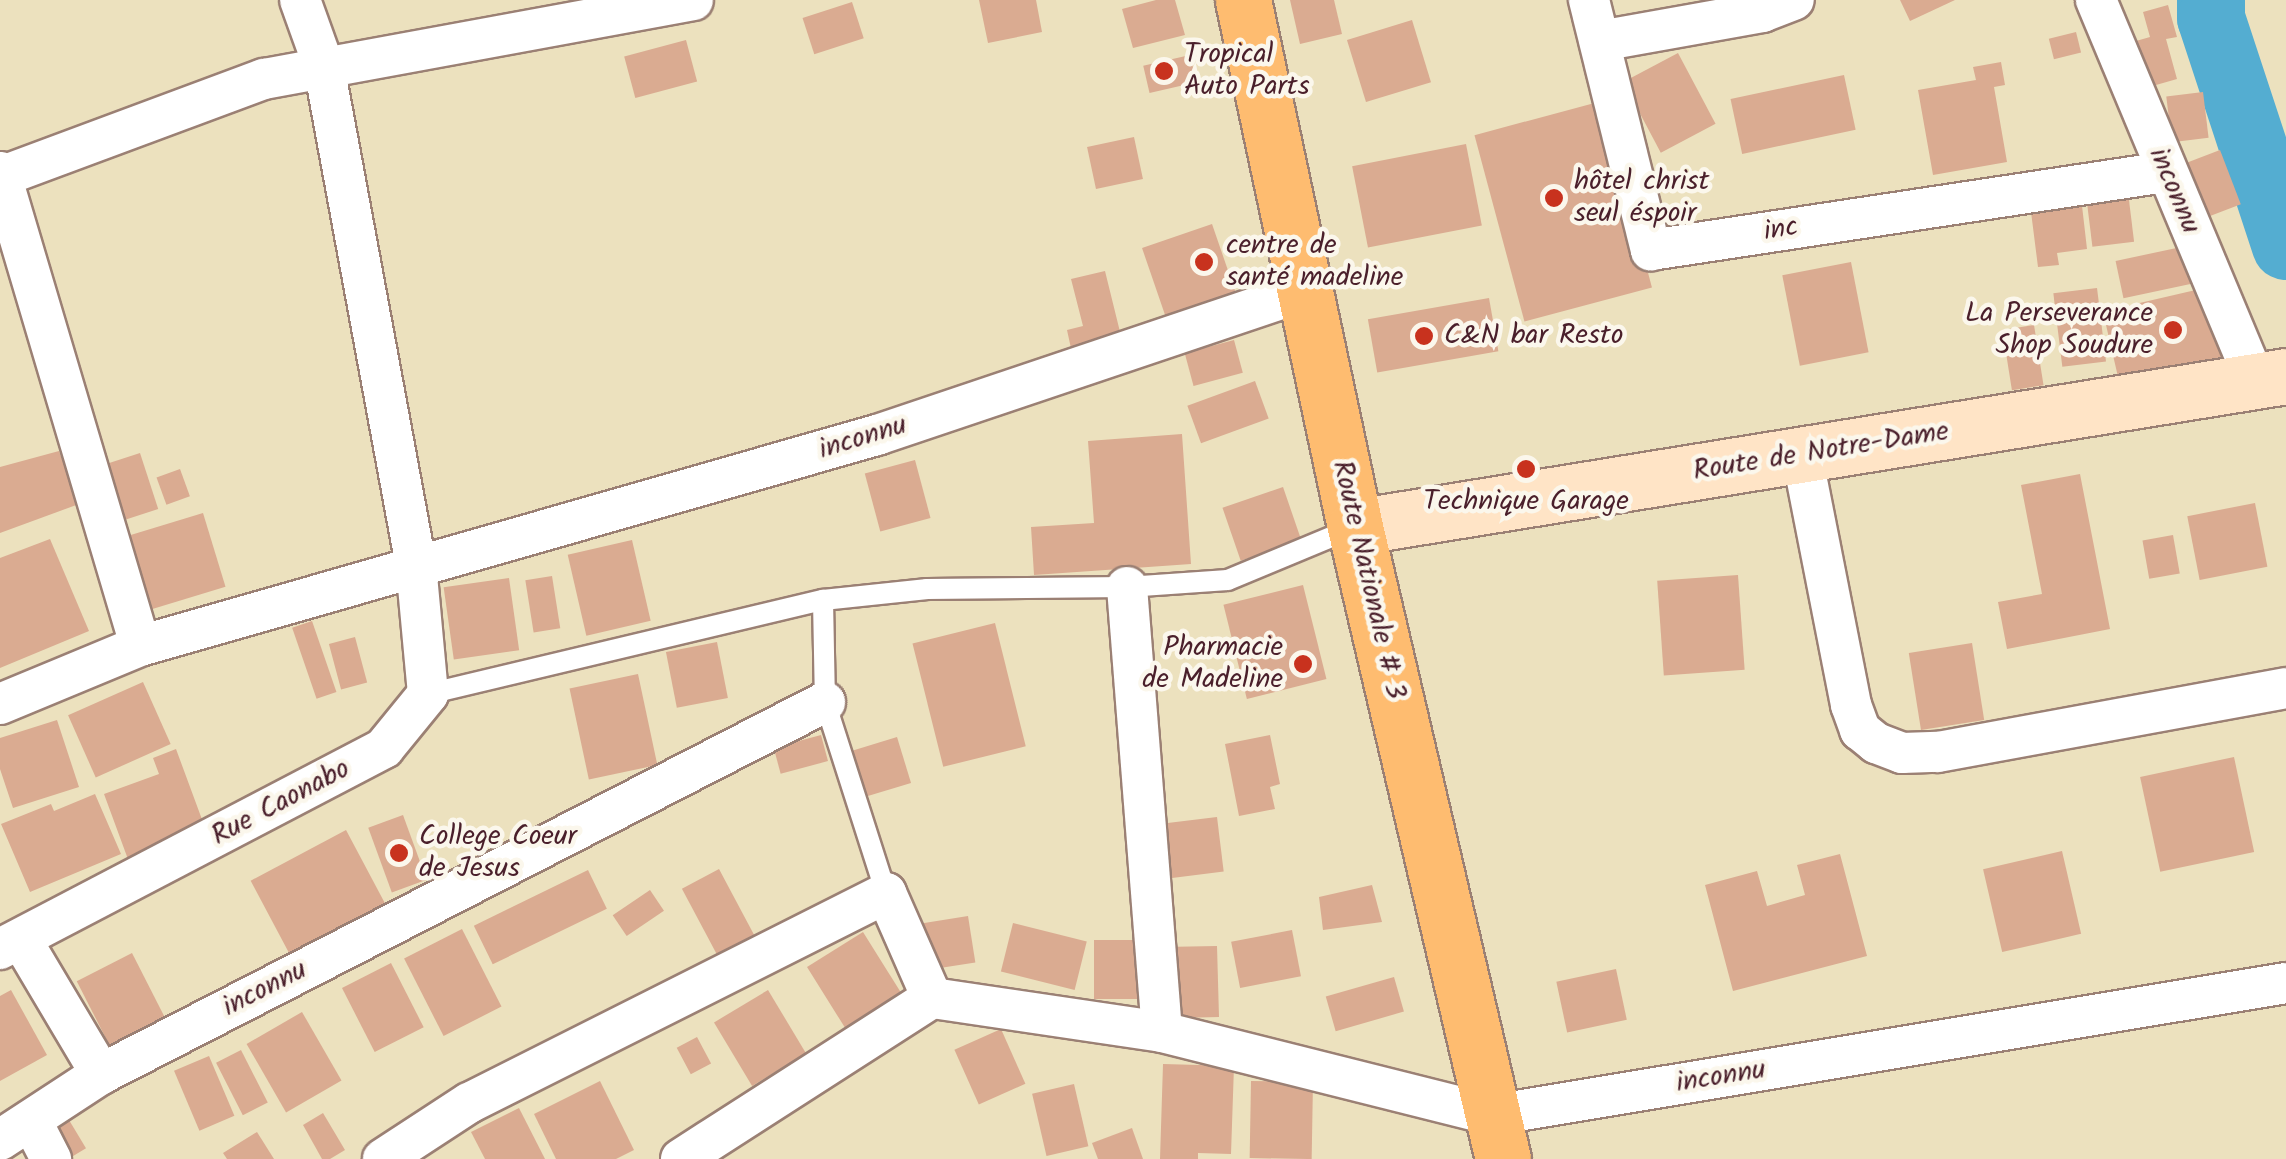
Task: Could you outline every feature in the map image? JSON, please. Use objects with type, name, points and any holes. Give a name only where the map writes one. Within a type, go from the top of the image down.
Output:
[{"type":"main road","name":"Route Nationale # 3","points":[[1243,0],[1355,527],[1498,1137]]},
{"type":"street","points":[[300,0],[324,67],[416,564],[428,694]]},
{"type":"street","points":[[140,646],[0,175],[264,79],[693,0]]},
{"type":"street","name":"inc","points":[[1590,0],[1652,250],[2165,172]]},
{"type":"street","points":[[1600,41],[1762,12],[1794,0]]},
{"type":"street","name":"inconnu","points":[[2096,0],[2165,172],[2270,378]]},
{"type":"street","name":"inconnu","points":[[0,704],[140,646],[876,435],[1303,292]]},
{"type":"street","name":"Route de Notre-Dame","points":[[1355,527],[2270,378]]},
{"type":"street","points":[[1802,454],[1851,704],[1860,730],[1876,743],[1902,753],[1938,752],[2286,688]]},
{"type":"street","points":[[1127,588],[1162,1032]]},
{"type":"street","name":"Rue Caonabo","points":[[11,945],[384,748],[428,694]]},
{"type":"street","name":"inconnu","points":[[51,1159],[16,1131],[100,1074],[824,702]]},
{"type":"street","points":[[383,1159],[469,1103],[886,893],[932,998],[681,1159]]},
{"type":"street","points":[[11,945],[100,1074]]},
{"type":"street","name":"inconnu","points":[[932,998],[1162,1032],[1498,1137],[2286,982]]},
{"type":"lane","points":[[428,694],[822,600],[926,590],[1127,588],[1228,580],[1355,527]]},
{"type":"lane","points":[[822,600],[824,702],[886,893]]},
{"type":"building","points":[[979,0],[1036,0],[1042,32],[988,43]]},
{"type":"building","points":[[1156,0],[1175,0],[1185,35],[1133,48],[1122,9]]},
{"type":"building","points":[[1290,0],[1334,0],[1342,34],[1300,44]]},
{"type":"building","points":[[1900,0],[1955,0],[1910,21]]},
{"type":"building","points":[[852,2],[864,38],[814,54],[803,18]]},
{"type":"building","points":[[2168,5],[2177,37],[2166,39],[2177,79],[2142,89],[2129,43],[2150,37],[2143,12]]},
{"type":"building","points":[[1412,20],[1431,82],[1366,102],[1347,40]]},
{"type":"building","points":[[2076,32],[2081,52],[2054,59],[2049,39]]},
{"type":"building","points":[[686,40],[697,82],[635,98],[624,57]]},
{"type":"building","points":[[1678,53],[1716,124],[1661,153],[1623,82]]},
{"type":"building","points":[[1190,55],[1196,82],[1150,93],[1143,66]]},
{"type":"building","points":[[2001,62],[2005,85],[1994,87],[2007,162],[1933,175],[1918,90],[1976,80],[1973,67]]},
{"type":"building","points":[[1844,75],[1856,130],[1742,154],[1731,99]]},
{"type":"building","points":[[2203,92],[2209,138],[2172,142],[2166,97]]},
{"type":"building","points":[[1602,101],[1652,287],[1524,322],[1474,135]]},
{"type":"building","points":[[1134,137],[1143,179],[1096,189],[1087,147]]},
{"type":"building","points":[[1466,144],[1482,225],[1368,248],[1352,166]]},
{"type":"building","points":[[2220,150],[2241,204],[2195,222],[2174,168]]},
{"type":"building","points":[[2128,192],[2134,242],[2092,247],[2086,197]]},
{"type":"building","points":[[2081,197],[2087,249],[2057,253],[2059,265],[2038,267],[2030,204]]},
{"type":"building","points":[[1212,224],[1238,301],[1168,325],[1142,248]]},
{"type":"building","points":[[2186,246],[2194,283],[2123,298],[2116,261]]},
{"type":"building","points":[[1851,262],[1869,352],[1800,366],[1782,275]]},
{"type":"building","points":[[1105,271],[1122,340],[1072,353],[1067,330],[1083,326],[1071,279]]},
{"type":"building","points":[[2213,286],[2233,375],[2123,400],[2103,311]]},
{"type":"building","points":[[2097,288],[2106,361],[2062,367],[2053,293]]},
{"type":"building","points":[[1489,298],[1498,351],[1377,373],[1368,319]]},
{"type":"building","points":[[2034,325],[2044,385],[2012,390],[2002,330]]},
{"type":"building","points":[[1234,340],[1243,373],[1194,386],[1185,353]]},
{"type":"building","points":[[1255,381],[1269,419],[1201,443],[1187,406]]},
{"type":"building","points":[[1182,434],[1191,564],[1034,575],[1031,527],[1094,523],[1088,441]]},
{"type":"building","points":[[59,451],[79,504],[0,533],[0,467]]},
{"type":"building","points":[[140,453],[158,509],[122,521],[104,465]]},
{"type":"building","points":[[915,460],[931,518],[880,531],[865,473]]},
{"type":"building","points":[[180,469],[190,496],[166,505],[157,478]]},
{"type":"building","points":[[2080,474],[2110,629],[2007,649],[1998,602],[2042,594],[2021,485]]},
{"type":"building","points":[[1283,487],[1301,540],[1241,561],[1222,508]]},
{"type":"building","points":[[2255,503],[2267,567],[2200,580],[2187,516]]},
{"type":"building","points":[[203,513],[226,587],[150,610],[127,536]]},
{"type":"building","points":[[2173,535],[2180,573],[2149,579],[2142,540]]},
{"type":"building","points":[[50,539],[89,631],[0,668],[0,558]]},
{"type":"building","points":[[632,540],[651,621],[586,636],[568,555]]},
{"type":"building","points":[[1738,575],[1745,670],[1664,675],[1657,581]]},
{"type":"building","points":[[552,576],[560,628],[534,633],[525,580]]},
{"type":"building","points":[[509,578],[519,650],[454,659],[444,587]]},
{"type":"building","points":[[1303,585],[1326,679],[1247,699],[1223,605]]},
{"type":"building","points":[[312,621],[336,692],[317,699],[292,628]]},
{"type":"building","points":[[995,623],[1026,746],[943,767],[913,644]]},
{"type":"building","points":[[355,637],[367,682],[341,689],[329,644]]},
{"type":"building","points":[[717,642],[728,698],[677,708],[666,652]]},
{"type":"building","points":[[1972,643],[1984,720],[1921,730],[1909,653]]},
{"type":"building","points":[[638,674],[657,765],[589,780],[570,689]]},
{"type":"building","points":[[143,682],[171,744],[96,777],[68,715]]},
{"type":"building","points":[[57,720],[79,787],[13,808],[0,769],[0,738]]},
{"type":"building","points":[[821,735],[828,761],[781,774],[774,748]]},
{"type":"building","points":[[1270,735],[1280,784],[1270,787],[1275,809],[1239,816],[1225,744]]},
{"type":"building","points":[[897,737],[911,783],[867,796],[853,750]]},
{"type":"building","points":[[176,749],[207,833],[129,862],[104,794],[159,774],[153,758]]},
{"type":"building","points":[[2234,757],[2254,852],[2160,872],[2140,777]]},
{"type":"building","points":[[95,794],[121,854],[30,892],[1,824],[51,804],[54,811]]},
{"type":"building","points":[[403,815],[427,880],[392,892],[368,828]]},
{"type":"building","points":[[1217,817],[1224,872],[1166,879],[1159,824]]},
{"type":"building","points":[[346,830],[387,908],[292,958],[251,881]]},
{"type":"building","points":[[2062,851],[2081,934],[2002,952],[1983,869]]},
{"type":"building","points":[[1840,854],[1867,956],[1733,991],[1705,885],[1757,871],[1767,906],[1805,895],[1797,865]]},
{"type":"building","points":[[719,869],[755,936],[718,956],[682,889]]},
{"type":"building","points":[[588,870],[607,909],[493,964],[474,926]]},
{"type":"building","points":[[1372,885],[1382,922],[1323,930],[1319,897]]},
{"type":"building","points":[[650,890],[664,911],[627,936],[613,915]]},
{"type":"building","points":[[968,916],[975,962],[927,970],[920,924]]},
{"type":"building","points":[[1013,923],[1087,941],[1075,990],[1001,972]]},
{"type":"building","points":[[462,929],[501,1007],[444,1036],[404,959]]},
{"type":"building","points":[[1292,930],[1301,976],[1240,988],[1231,942]]},
{"type":"building","points":[[863,932],[903,996],[847,1031],[807,967]]},
{"type":"building","points":[[1094,940],[1140,940],[1140,999],[1094,999]]},
{"type":"building","points":[[1217,946],[1219,1017],[1177,1018],[1163,947]]},
{"type":"building","points":[[132,953],[167,1022],[112,1050],[77,981]]},
{"type":"building","points":[[391,963],[424,1027],[375,1052],[342,988]]},
{"type":"building","points":[[1616,969],[1627,1020],[1567,1033],[1556,982]]},
{"type":"building","points":[[1394,977],[1404,1012],[1336,1031],[1326,997]]},
{"type":"building","points":[[11,990],[47,1055],[0,1081],[0,996]]},
{"type":"building","points":[[768,990],[806,1053],[752,1086],[714,1022]]},
{"type":"building","points":[[302,1012],[342,1080],[286,1112],[247,1044]]},
{"type":"building","points":[[1001,1029],[1025,1084],[979,1105],[954,1050]]},
{"type":"building","points":[[697,1037],[711,1063],[691,1074],[677,1048]]},
{"type":"building","points":[[241,1050],[268,1103],[243,1115],[216,1063]]},
{"type":"building","points":[[209,1056],[234,1116],[199,1131],[174,1071]]},
{"type":"building","points":[[1163,1064],[1234,1066],[1231,1154],[1198,1153],[1198,1159],[1160,1159]]},
{"type":"building","points":[[600,1081],[634,1150],[616,1159],[556,1159],[534,1114]]},
{"type":"building","points":[[1251,1081],[1313,1082],[1312,1159],[1250,1158]]},
{"type":"building","points":[[1074,1084],[1088,1146],[1046,1156],[1032,1094]]},
{"type":"building","points":[[519,1108],[545,1159],[485,1159],[471,1132]]},
{"type":"building","points":[[323,1113],[345,1150],[330,1159],[322,1159],[303,1125]]},
{"type":"building","points":[[69,1120],[86,1148],[64,1159],[48,1132]]},
{"type":"building","points":[[1132,1128],[1143,1159],[1098,1159],[1092,1143]]},
{"type":"building","points":[[257,1132],[274,1159],[227,1159],[223,1153]]},
{"type":"waterway","points":[[2211,0],[2211,18],[2286,246]]},
{"type":"place","name":"Tropical Auto Parts","points":[[1164,71]]},
{"type":"place","name":"hôtel christ seul éspoir","points":[[1554,198]]},
{"type":"place","name":"centre de santé madeline","points":[[1204,262]]},
{"type":"place","name":"La Perseverance Shop Soudure","points":[[2173,330]]},
{"type":"place","name":"C&N bar Resto","points":[[1424,336]]},
{"type":"place","name":"Technique Garage","points":[[1526,469]]},
{"type":"place","name":"Pharmacie de Madeline","points":[[1303,664]]},
{"type":"place","name":"College Coeur de Jesus","points":[[399,853]]}]
